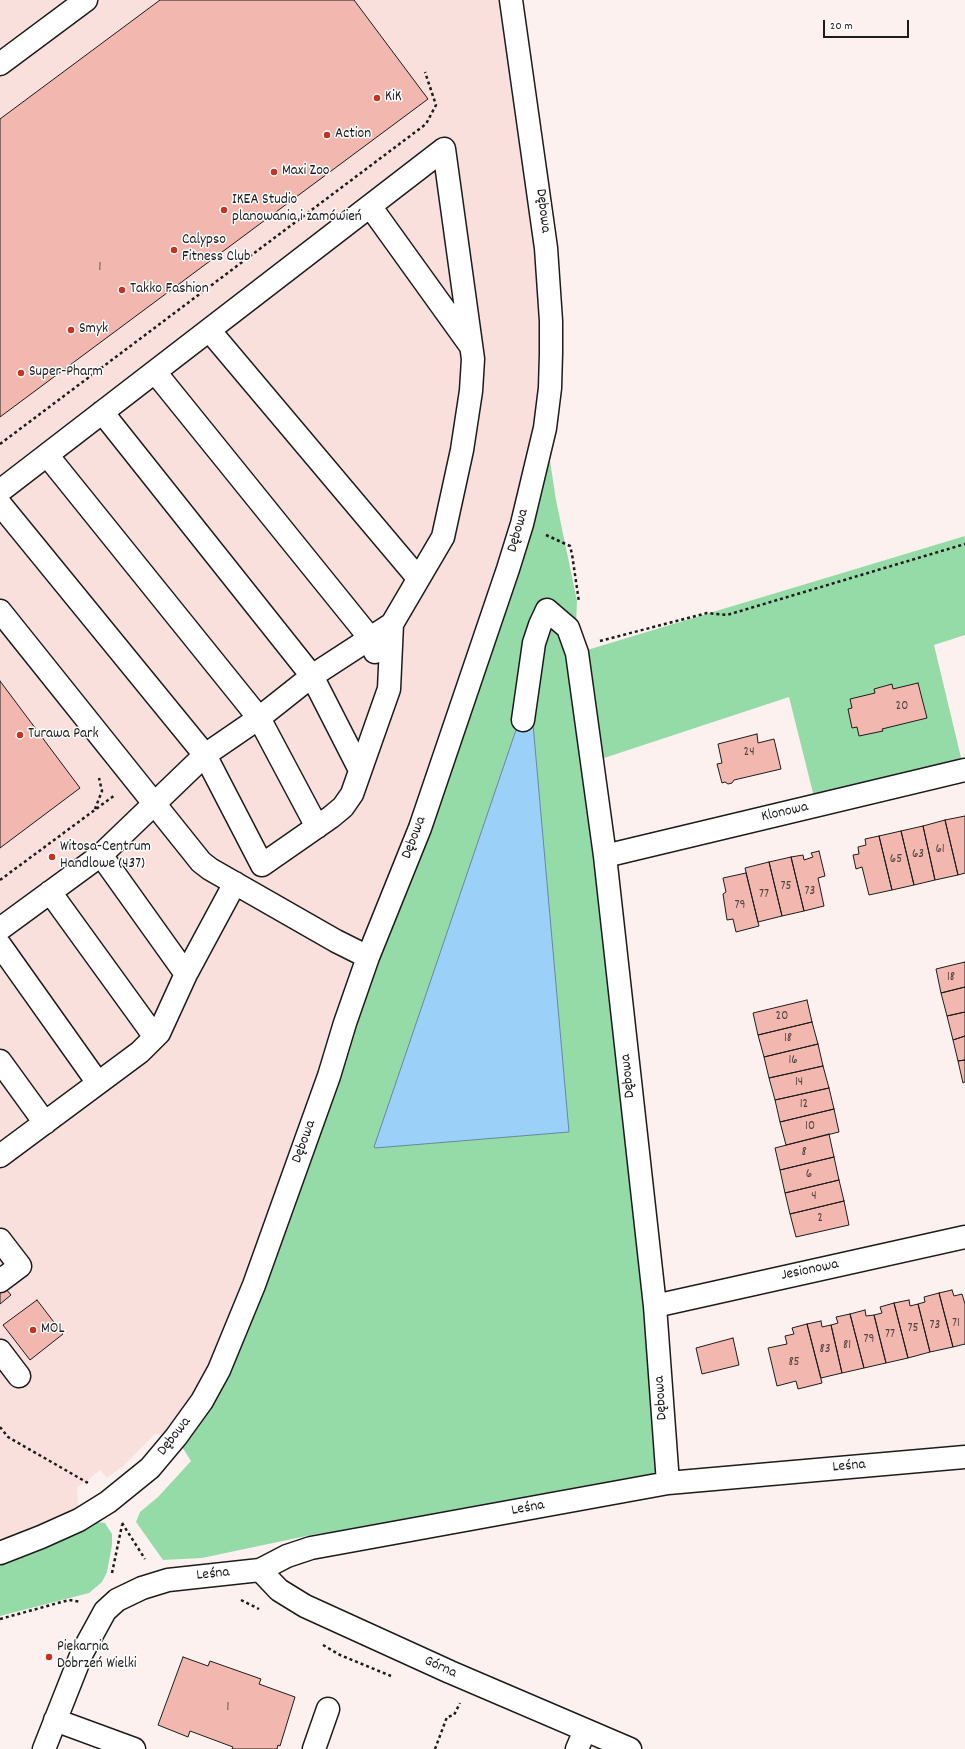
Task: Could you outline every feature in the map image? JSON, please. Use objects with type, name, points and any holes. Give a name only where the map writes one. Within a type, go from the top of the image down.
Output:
[{"type":"street","points":[[0,64],[86,0]]},
{"type":"street","name":"Dębowa","points":[[0,1553],[79,1520],[108,1502],[150,1468],[176,1437],[202,1401],[219,1370],[254,1285],[329,1076],[345,1023],[368,957],[420,828],[489,626],[522,524],[545,428],[550,388],[551,321],[545,240],[511,0]]},
{"type":"street","points":[[0,491],[444,149],[472,347],[473,359],[470,398],[462,450],[443,537],[392,624],[389,689],[352,794],[343,807],[262,865],[205,755],[0,504]]},
{"type":"street","points":[[370,206],[472,347]]},
{"type":"street","points":[[209,330],[418,578]]},
{"type":"street","points":[[155,372],[370,638],[389,689]]},
{"type":"street","points":[[102,412],[312,676],[360,770]]},
{"type":"street","points":[[46,455],[259,718],[316,827]]},
{"type":"street","points":[[523,720],[534,643],[547,610],[571,638]]},
{"type":"street","points":[[0,611],[201,862],[210,869],[336,941],[368,957]]},
{"type":"street","points":[[0,929],[101,855],[205,755],[259,718],[312,676],[392,624]]},
{"type":"street","name":"Dębowa","points":[[571,638],[577,653],[605,856],[655,1306],[668,1483]]},
{"type":"street","name":"Klonowa","points":[[605,856],[965,770]]},
{"type":"street","points":[[101,855],[186,974]]},
{"type":"street","points":[[0,1156],[140,1052],[159,1033],[186,974],[235,883]]},
{"type":"street","points":[[50,892],[155,1037]]},
{"type":"street","points":[[0,945],[98,1083]]},
{"type":"street","points":[[0,1060],[45,1123]]},
{"type":"street","name":"Jesionowa","points":[[655,1306],[965,1237]]},
{"type":"street","points":[[0,1281],[20,1266],[2,1246]]},
{"type":"street","points":[[0,1351],[19,1376]]},
{"type":"street","name":"Leśna","points":[[111,1606],[142,1588],[168,1580],[260,1570],[287,1556],[311,1548],[668,1483],[965,1457]]},
{"type":"street","name":"Górna","points":[[260,1570],[279,1590],[305,1606],[489,1689],[581,1739],[630,1749]]},
{"type":"street","points":[[44,1749],[82,1653],[111,1606]]},
{"type":"street","points":[[314,1749],[328,1709]]},
{"type":"street","points":[[55,1720],[134,1749]]},
{"type":"path","points":[[0,444],[426,124],[436,105],[425,72]]},
{"type":"path","points":[[522,524],[570,546],[579,603],[571,638],[707,613],[727,615],[965,544]]},
{"type":"path","points":[[0,1427],[8,1437],[87,1481],[108,1502],[159,1583]]},
{"type":"path","points":[[0,1619],[69,1600],[111,1606],[110,1582],[122,1522],[127,1518]]},
{"type":"path","points":[[234,1597],[260,1610]]},
{"type":"path","points":[[435,1749],[447,1717],[454,1715],[464,1700],[489,1689]]},
{"type":"shaded area","name":"Turawa Park","points":[[0,0],[511,0],[539,186],[545,428],[254,1285],[176,1437],[155,1434],[123,1466],[107,1478],[100,1470],[77,1487],[79,1520],[0,1553]]},
{"type":"green space","points":[[545,428],[556,500],[577,601],[575,647],[577,653],[965,536],[965,635],[934,645],[964,770],[816,805],[789,697],[592,762],[668,1483],[311,1535],[202,1558],[163,1560],[136,1522],[140,1512],[158,1497],[191,1461],[176,1437],[254,1285]]},
{"type":"green space","points":[[79,1520],[105,1523],[112,1534],[112,1545],[107,1572],[102,1582],[89,1593],[0,1616],[0,1553]]},
{"type":"water","points":[[525,722],[533,724],[569,1132],[375,1148],[374,1147],[517,727]]},
{"type":"building","points":[[160,0],[354,0],[428,99],[0,417],[0,119]]},
{"type":"building","name":"Turawa Park","points":[[0,681],[80,788],[0,848]]},
{"type":"building","points":[[918,683],[927,718],[882,729],[883,731],[859,736],[857,727],[852,728],[848,709],[852,708],[850,699],[875,693],[874,689],[892,684],[893,689]]},
{"type":"building","points":[[757,734],[758,743],[774,739],[781,769],[734,780],[732,783],[728,784],[725,782],[722,783],[717,764],[722,763],[718,744]]},
{"type":"building","points":[[965,816],[965,873],[958,875],[945,820]]},
{"type":"building","points":[[945,820],[958,875],[935,880],[923,826]]},
{"type":"building","points":[[923,826],[935,880],[914,885],[901,831]]},
{"type":"building","points":[[901,831],[914,885],[892,890],[879,836]]},
{"type":"building","points":[[879,836],[892,890],[869,895],[862,867],[856,869],[853,855],[859,854],[858,847],[866,845],[865,839]]},
{"type":"building","points":[[819,851],[825,876],[818,878],[824,906],[804,911],[791,857],[803,855],[804,860],[813,857],[811,853]]},
{"type":"building","points":[[791,857],[804,911],[782,916],[769,862]]},
{"type":"building","points":[[769,862],[782,916],[758,922],[745,868]]},
{"type":"building","points":[[746,873],[759,926],[736,932],[733,919],[727,920],[723,894],[726,892],[723,878]]},
{"type":"building","points":[[965,962],[965,987],[941,993],[936,969]]},
{"type":"building","points":[[965,987],[965,1012],[947,1016],[941,993]]},
{"type":"building","points":[[807,1000],[812,1022],[758,1035],[753,1013]]},
{"type":"building","points":[[965,1012],[965,1036],[953,1040],[947,1016]]},
{"type":"building","points":[[812,1022],[818,1044],[764,1057],[758,1035]]},
{"type":"building","points":[[965,1036],[965,1060],[958,1061],[953,1040]]},
{"type":"building","points":[[818,1044],[823,1066],[769,1078],[764,1057]]},
{"type":"building","points":[[965,1060],[965,1082],[963,1083],[958,1061]]},
{"type":"building","points":[[823,1066],[829,1088],[775,1100],[769,1078]]},
{"type":"building","points":[[829,1088],[834,1109],[780,1122],[775,1100]]},
{"type":"building","points":[[834,1109],[839,1132],[786,1145],[780,1122]]},
{"type":"building","points":[[829,1134],[834,1157],[780,1170],[775,1148]]},
{"type":"building","points":[[834,1157],[839,1180],[785,1193],[780,1170]]},
{"type":"building","points":[[839,1180],[844,1201],[790,1214],[785,1193]]},
{"type":"building","points":[[844,1201],[849,1225],[796,1237],[790,1214]]},
{"type":"building","points":[[0,1282],[11,1295],[0,1304]]},
{"type":"building","points":[[952,1290],[954,1296],[962,1294],[965,1304],[965,1344],[953,1347],[939,1293]]},
{"type":"building","points":[[939,1293],[953,1347],[930,1352],[918,1304],[925,1302],[924,1297]]},
{"type":"building","name":"MOL","points":[[37,1300],[63,1334],[30,1360],[3,1325]]},
{"type":"building","points":[[909,1300],[910,1306],[918,1304],[930,1352],[908,1358],[894,1303]]},
{"type":"building","points":[[894,1303],[908,1358],[886,1363],[874,1315],[882,1313],[880,1307]]},
{"type":"building","points":[[865,1310],[866,1316],[874,1315],[886,1363],[864,1368],[850,1314]]},
{"type":"building","points":[[850,1314],[864,1368],[842,1373],[831,1325],[838,1323],[836,1317]]},
{"type":"building","points":[[821,1321],[822,1327],[831,1325],[842,1373],[821,1378],[807,1324]]},
{"type":"building","points":[[807,1324],[822,1383],[798,1389],[796,1381],[777,1386],[768,1348],[787,1344],[785,1336],[794,1334],[792,1328]]},
{"type":"building","points":[[733,1338],[739,1365],[702,1374],[696,1348]]},
{"type":"building","points":[[183,1657],[208,1666],[210,1661],[261,1679],[259,1684],[295,1697],[280,1746],[278,1745],[277,1749],[232,1749],[233,1747],[190,1731],[188,1737],[158,1725]]},
{"type":"place","name":"KiK","points":[[377,98]]},
{"type":"place","name":"Action","points":[[327,135]]},
{"type":"place","name":"Maxi Zoo","points":[[274,172]]},
{"type":"place","name":"IKEA Studio planowania i zamówień","points":[[224,210]]},
{"type":"place","name":"Calypso Fitness Club","points":[[174,250]]},
{"type":"place","name":"Takko Fashion","points":[[122,290]]},
{"type":"place","name":"Smyk","points":[[71,330]]},
{"type":"place","name":"Super-Pharm","points":[[21,373]]},
{"type":"place","name":"Turawa Park","points":[[20,735]]},
{"type":"place","name":"Witosa-Centrum Handlowe (437)","points":[[52,857]]},
{"type":"place","name":"MOL","points":[[33,1330]]},
{"type":"place","name":"Piekarnia Dobrzeń Wielki","points":[[49,1657]]}]
